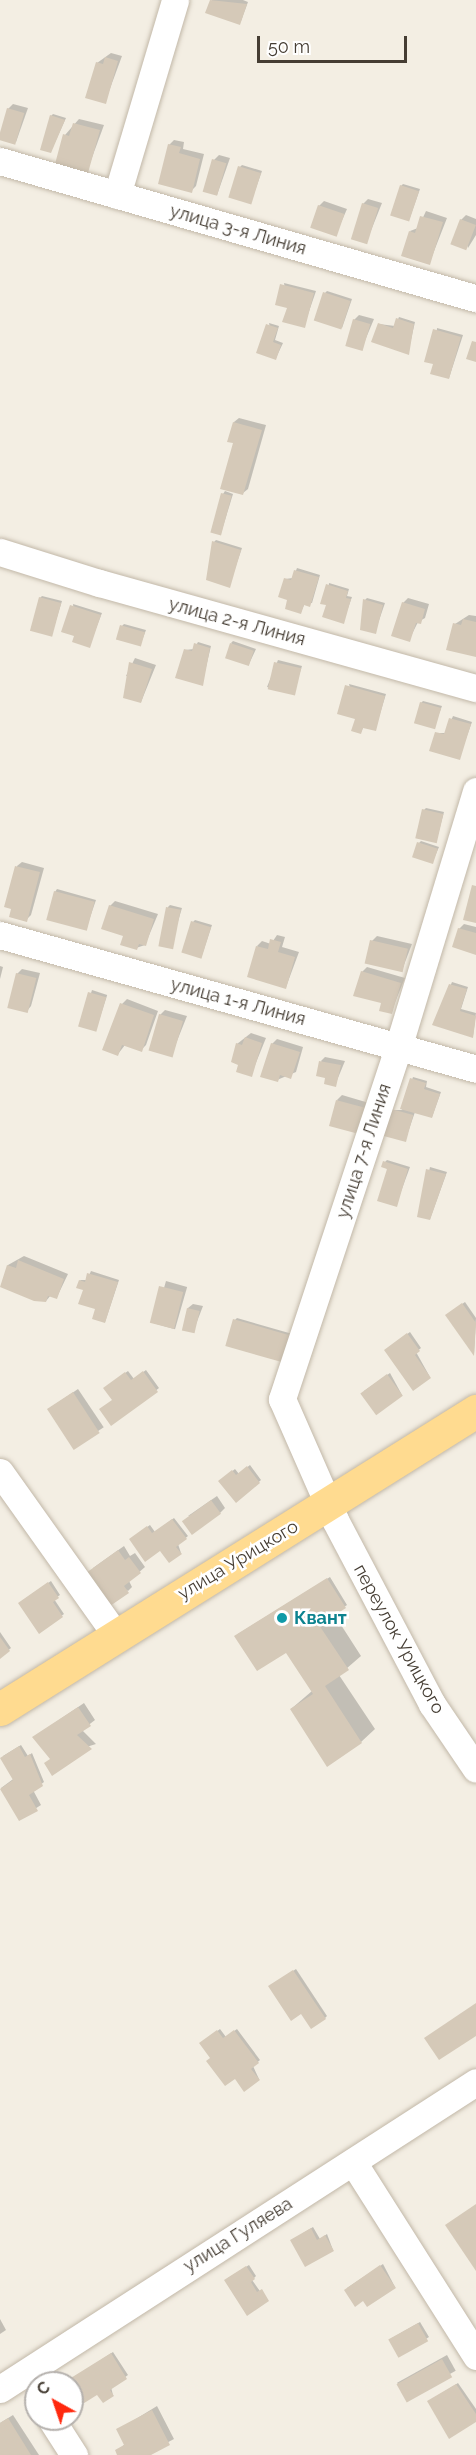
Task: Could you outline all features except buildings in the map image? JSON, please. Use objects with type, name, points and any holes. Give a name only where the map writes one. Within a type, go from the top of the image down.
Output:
[{"type":"main road","name":"улица Урицкого","points":[[0,1709],[476,1411]]},
{"type":"street","points":[[117,195],[175,0]]},
{"type":"street","name":"улица 3-я Линия","points":[[0,161],[476,298]]},
{"type":"street","name":"улица 2-я Линия","points":[[0,552],[99,583],[476,687]]},
{"type":"street","name":"улица 7-я Линия","points":[[329,1505],[282,1399],[399,1045],[476,790]]},
{"type":"street","name":"улица 1-я Линия","points":[[0,935],[95,965],[399,1045],[476,1069]]},
{"type":"street","points":[[0,1472],[116,1635]]},
{"type":"street","name":"переулок Урицкого","points":[[329,1505],[432,1704],[476,1769]]},
{"type":"street","name":"улица Гуляева","points":[[49,2371],[353,2162],[476,2082]]},
{"type":"street","points":[[353,2162],[476,2356]]},
{"type":"street","name":"улица Гуляева","points":[[0,2388],[24,2386]]},
{"type":"street","points":[[59,2431],[74,2455]]},
{"type":"place","name":"Квант","points":[[282,1618]]}]
